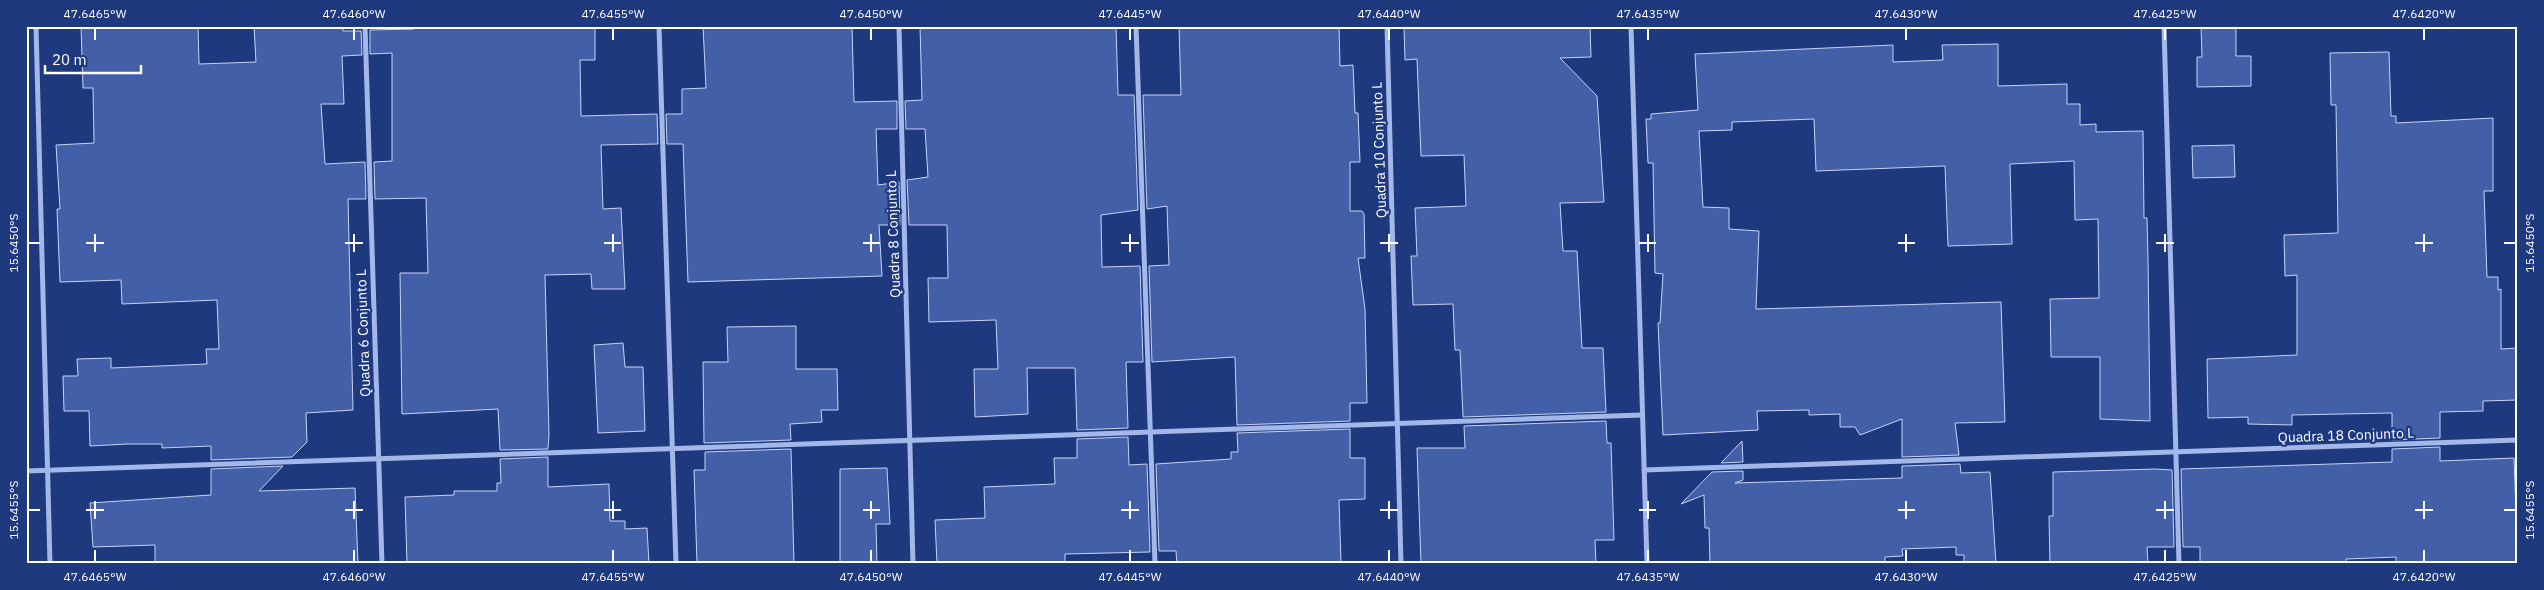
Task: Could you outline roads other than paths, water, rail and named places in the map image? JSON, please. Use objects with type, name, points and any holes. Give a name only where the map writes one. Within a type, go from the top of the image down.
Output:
[{"type":"street","points":[[36,26],[50,564]]},
{"type":"street","name":"Quadra 6 Conjunto L","points":[[365,26],[382,564]]},
{"type":"street","points":[[659,26],[676,564]]},
{"type":"street","name":"Quadra 8 Conjunto L","points":[[899,26],[913,564]]},
{"type":"street","points":[[1136,26],[1155,564]]},
{"type":"street","name":"Quadra 10 Conjunto L","points":[[1386,26],[1401,564]]},
{"type":"street","points":[[1631,26],[1647,564]]},
{"type":"street","points":[[2164,26],[2179,564]]},
{"type":"street","points":[[26,471],[1642,416]]},
{"type":"street","name":"Quadra 18 Conjunto L","points":[[1644,470],[2518,440]]}]
